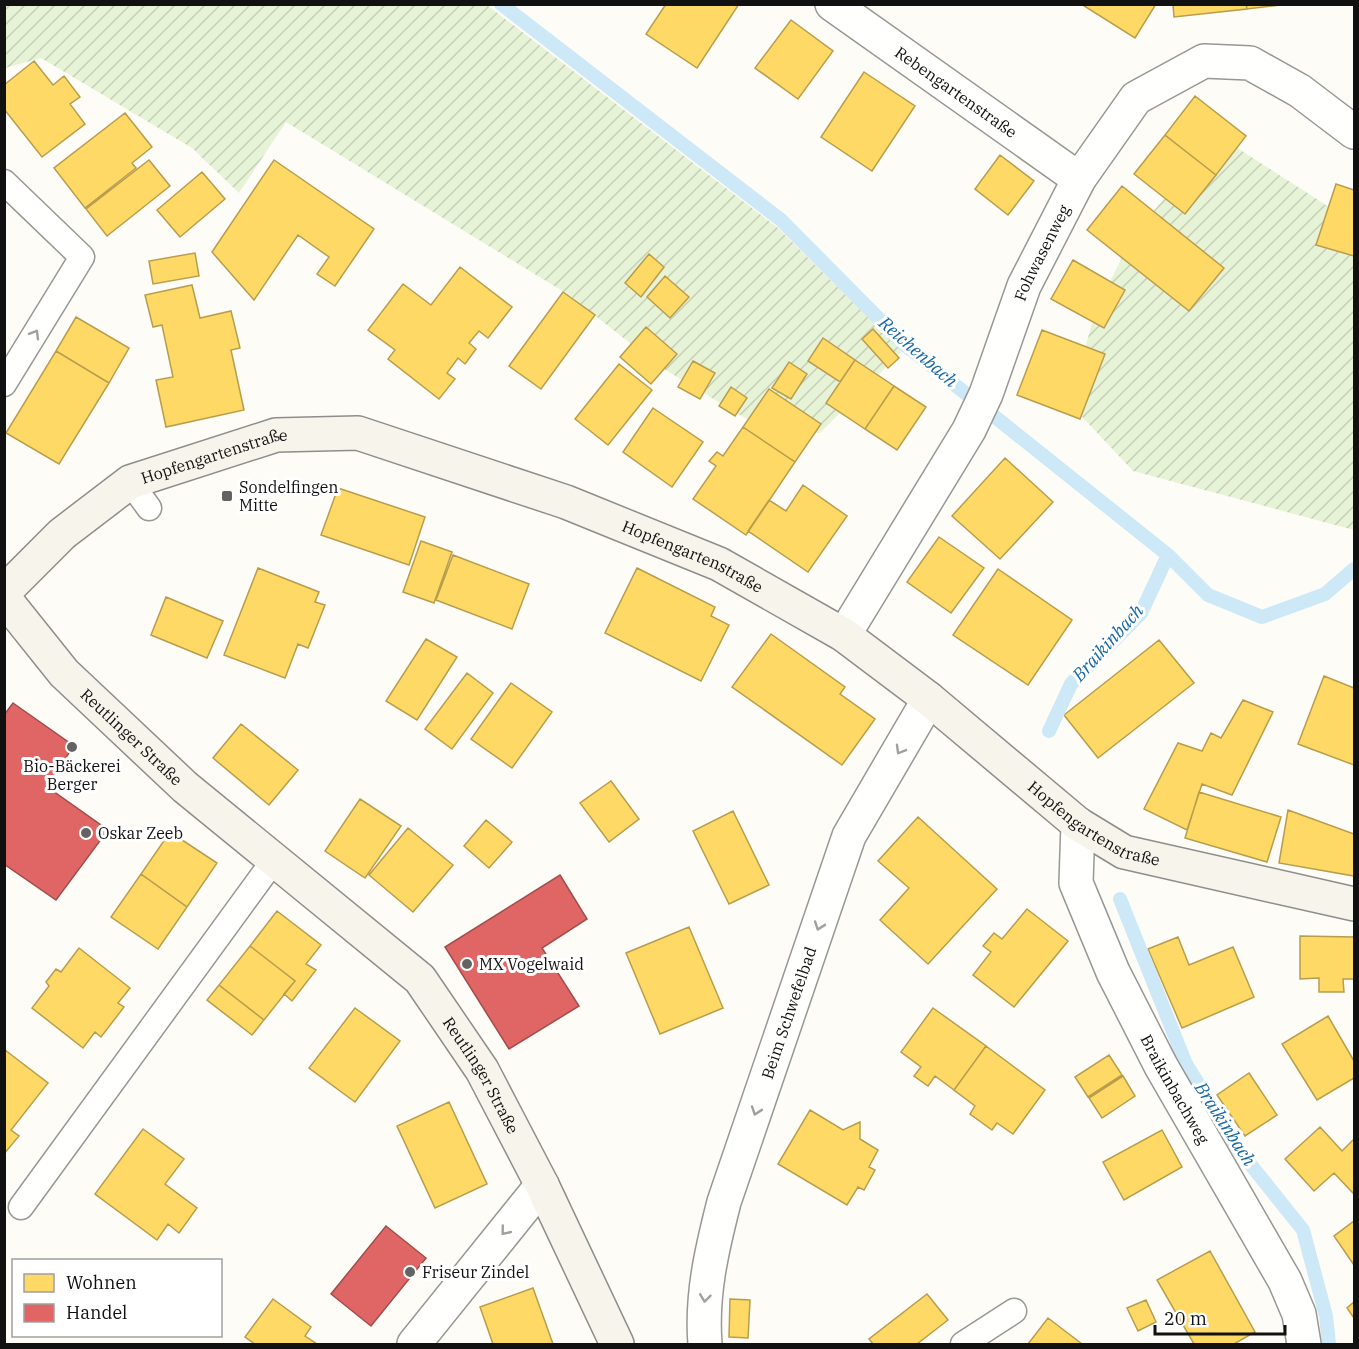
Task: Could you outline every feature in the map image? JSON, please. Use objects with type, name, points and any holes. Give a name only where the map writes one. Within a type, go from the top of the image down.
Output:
[{"type":"street","name":"Rebengartenstraße","points":[[832,4],[1079,179]]},
{"type":"street","name":"Fohwasenweg","points":[[844,635],[969,430],[986,394],[1024,286],[1079,179],[1136,98],[1204,61],[1250,63],[1300,91],[1354,132]]},
{"type":"street","name":"Hopfengartenstraße","points":[[4,592],[62,534],[130,482],[276,435],[358,433],[566,501],[719,564],[844,635],[929,699],[1078,824],[1124,852],[1354,904]]},
{"type":"street","name":"Reutlinger Straße","points":[[4,598],[64,673],[185,787],[420,979],[482,1070],[542,1185],[617,1344]]},
{"type":"street","name":"Beim Schwefelbad","points":[[705,1344],[703,1317],[711,1255],[724,1202],[849,836],[929,699]]},
{"type":"street","name":"Braikinbachweg","points":[[1078,824],[1076,883],[1113,972],[1161,1066],[1285,1281],[1299,1314],[1304,1344]]},
{"type":"street","points":[[414,1344],[542,1185]]},
{"type":"lane","points":[[4,182],[82,257],[4,384]]},
{"type":"lane","points":[[130,482],[149,508]]},
{"type":"lane","points":[[21,1208],[274,860]]},
{"type":"lane","points":[[963,1344],[1014,1311]]},
{"type":"green space","points":[[5,5],[487,5],[778,228],[902,351],[820,433],[768,432],[659,366],[569,295],[286,122],[239,193],[192,148],[41,58],[5,68]]},
{"type":"green space","points":[[1217,135],[1343,216],[1354,218],[1354,530],[1133,471],[1070,404],[1095,312],[1132,237]]},
{"type":"building: Wohnen","points":[[666,4],[739,4],[697,68],[646,34]]},
{"type":"building: Wohnen","points":[[1081,4],[1156,4],[1135,38]]},
{"type":"building: Wohnen","points":[[1173,4],[1246,4],[1247,9],[1174,17]]},
{"type":"building: Wohnen","points":[[1246,4],[1288,4],[1247,9]]},
{"type":"building: Wohnen","points":[[791,20],[833,51],[798,99],[755,68]]},
{"type":"building: Wohnen","points":[[34,61],[53,85],[64,76],[80,97],[70,104],[85,124],[42,157],[4,109],[4,85]]},
{"type":"building: Wohnen","points":[[864,72],[915,106],[872,171],[821,137]]},
{"type":"building: Wohnen","points":[[1195,96],[1246,136],[1216,175],[1165,135]]},
{"type":"building: Wohnen","points":[[125,113],[152,147],[132,163],[136,168],[85,208],[54,168]]},
{"type":"building: Wohnen","points":[[1165,135],[1216,175],[1185,214],[1134,174]]},
{"type":"building: Wohnen","points":[[1000,155],[1034,181],[1008,215],[975,189]]},
{"type":"building: Wohnen","points":[[149,160],[170,186],[107,236],[86,209]]},
{"type":"building: Wohnen","points":[[274,160],[374,229],[335,286],[317,274],[329,257],[298,235],[254,300],[212,252]]},
{"type":"building: Wohnen","points":[[202,172],[225,199],[180,237],[157,210]]},
{"type":"building: Wohnen","points":[[1336,184],[1354,190],[1354,256],[1316,245]]},
{"type":"building: Wohnen","points":[[1122,186],[1224,268],[1189,311],[1087,230]]},
{"type":"building: Wohnen","points":[[195,253],[199,276],[153,284],[149,261]]},
{"type":"building: Wohnen","points":[[649,254],[664,267],[641,297],[625,283]]},
{"type":"building: Wohnen","points":[[1073,260],[1125,290],[1104,328],[1051,299]]},
{"type":"building: Wohnen","points":[[460,267],[512,307],[488,338],[479,331],[469,343],[476,349],[465,364],[458,358],[447,373],[455,379],[439,399],[388,359],[395,350],[368,330],[403,284],[431,305]]},
{"type":"building: Wohnen","points":[[665,276],[689,297],[670,318],[647,297]]},
{"type":"building: Wohnen","points":[[192,285],[200,318],[231,311],[240,348],[231,350],[244,410],[166,427],[156,380],[173,377],[162,325],[153,327],[145,295]]},
{"type":"building: Wohnen","points":[[563,292],[595,315],[541,389],[509,366]]},
{"type":"building: Wohnen","points":[[76,317],[129,348],[109,383],[56,351]]},
{"type":"building: Wohnen","points":[[646,327],[677,354],[651,384],[620,357]]},
{"type":"building: Wohnen","points":[[873,329],[899,358],[888,368],[862,339]]},
{"type":"building: Wohnen","points":[[1042,330],[1105,354],[1080,419],[1017,395]]},
{"type":"building: Wohnen","points":[[823,338],[855,360],[840,382],[808,361]]},
{"type":"building: Wohnen","points":[[56,351],[109,383],[59,464],[6,433]]},
{"type":"building: Wohnen","points":[[855,360],[894,386],[865,429],[826,403]]},
{"type":"building: Wohnen","points":[[693,361],[715,373],[700,399],[678,387]]},
{"type":"building: Wohnen","points":[[789,362],[807,374],[791,399],[772,388]]},
{"type":"building: Wohnen","points":[[619,364],[652,390],[608,445],[575,419]]},
{"type":"building: Wohnen","points":[[894,386],[926,407],[897,450],[865,429]]},
{"type":"building: Wohnen","points":[[731,387],[747,398],[735,416],[719,406]]},
{"type":"building: Wohnen","points":[[769,389],[821,424],[795,462],[743,427]]},
{"type":"building: Wohnen","points":[[653,408],[703,442],[672,487],[623,452]]},
{"type":"building: Wohnen","points":[[743,427],[795,462],[746,535],[693,499],[716,466],[709,461],[717,452],[723,456]]},
{"type":"building: Wohnen","points":[[1005,458],[1053,502],[1000,559],[952,516]]},
{"type":"building: Wohnen","points":[[803,485],[847,516],[808,572],[748,531],[769,500],[786,511]]},
{"type":"building: Wohnen","points":[[338,488],[425,517],[409,565],[321,535]]},
{"type":"building: Wohnen","points":[[939,537],[984,568],[951,613],[907,582]]},
{"type":"building: Wohnen","points":[[421,541],[452,552],[434,603],[403,592]]},
{"type":"building: Wohnen","points":[[453,555],[529,584],[512,629],[436,600]]},
{"type":"building: Wohnen","points":[[258,568],[319,592],[315,602],[325,605],[308,648],[298,644],[285,678],[224,655]]},
{"type":"building: Wohnen","points":[[637,568],[715,607],[711,616],[729,625],[701,681],[605,633]]},
{"type":"building: Wohnen","points":[[998,569],[1072,620],[1028,685],[953,635]]},
{"type":"building: Wohnen","points":[[166,597],[223,621],[207,658],[151,635]]},
{"type":"building: Wohnen","points":[[771,634],[845,687],[840,694],[875,719],[842,765],[732,687]]},
{"type":"building: Wohnen","points":[[426,639],[457,657],[417,720],[386,701]]},
{"type":"building: Wohnen","points":[[1159,640],[1194,683],[1098,758],[1064,715]]},
{"type":"building: Wohnen","points":[[467,673],[493,693],[452,749],[425,729]]},
{"type":"building: Wohnen","points":[[1324,676],[1354,688],[1354,765],[1298,744]]},
{"type":"building: Wohnen","points":[[511,683],[552,712],[512,768],[471,739]]},
{"type":"building: Wohnen","points":[[1243,700],[1273,712],[1232,795],[1202,784],[1187,830],[1144,809],[1178,743],[1202,751],[1211,733],[1221,738]]},
{"type":"building: Wohnen","points":[[241,724],[298,770],[269,805],[213,758]]},
{"type":"building: Wohnen","points":[[611,781],[639,819],[609,842],[580,803]]},
{"type":"building: Wohnen","points":[[1199,792],[1281,817],[1267,862],[1185,838]]},
{"type":"building: Wohnen","points":[[360,799],[401,826],[365,878],[325,851]]},
{"type":"building: Wohnen","points":[[1288,810],[1354,834],[1354,876],[1279,863]]},
{"type":"building: Wohnen","points":[[733,811],[769,885],[729,904],[693,831]]},
{"type":"building: Wohnen","points":[[918,817],[997,889],[928,964],[880,920],[909,888],[878,861]]},
{"type":"building: Wohnen","points":[[486,820],[512,842],[489,868],[464,846]]},
{"type":"building: Wohnen","points":[[408,828],[453,865],[413,912],[369,875]]},
{"type":"building: Wohnen","points":[[170,832],[217,863],[187,907],[141,874]]},
{"type":"building: Wohnen","points":[[141,874],[187,907],[158,949],[111,917]]},
{"type":"building: Wohnen","points":[[1027,909],[1068,941],[1014,1007],[973,975],[991,952],[983,946],[994,933],[1002,939]]},
{"type":"building: Wohnen","points":[[277,911],[321,945],[306,964],[316,970],[292,1001],[284,994],[295,981],[250,946]]},
{"type":"building: Wohnen","points":[[689,927],[723,1008],[660,1034],[626,953]]},
{"type":"building: Wohnen","points":[[1300,936],[1354,937],[1354,979],[1343,979],[1344,992],[1319,992],[1319,978],[1300,979]]},
{"type":"building: Wohnen","points":[[1178,937],[1189,965],[1233,947],[1254,997],[1182,1028],[1148,949]]},
{"type":"building: Wohnen","points":[[250,946],[295,981],[264,1020],[219,985]]},
{"type":"building: Wohnen","points":[[79,948],[130,988],[118,1003],[124,1007],[101,1037],[95,1032],[83,1048],[32,1008],[49,986],[46,982],[56,969],[61,972]]},
{"type":"building: Wohnen","points":[[219,985],[264,1020],[252,1035],[207,1000]]},
{"type":"building: Wohnen","points":[[355,1008],[400,1041],[355,1102],[309,1068]]},
{"type":"building: Wohnen","points":[[933,1008],[986,1046],[954,1090],[935,1076],[928,1086],[914,1076],[921,1067],[901,1052]]},
{"type":"building: Wohnen","points":[[1328,1016],[1354,1061],[1354,1078],[1317,1100],[1282,1044]]},
{"type":"building: Wohnen","points":[[986,1046],[1045,1090],[1013,1134],[997,1123],[992,1130],[970,1114],[975,1106],[954,1090]]},
{"type":"building: Wohnen","points":[[5,1050],[48,1083],[11,1130],[19,1136],[4,1154]]},
{"type":"building: Wohnen","points":[[1109,1055],[1122,1075],[1088,1097],[1075,1077]]},
{"type":"building: Wohnen","points":[[1249,1073],[1277,1115],[1245,1136],[1217,1095]]},
{"type":"building: Wohnen","points":[[1123,1076],[1135,1096],[1102,1118],[1089,1098]]},
{"type":"building: Wohnen","points":[[449,1102],[487,1184],[435,1208],[397,1126]]},
{"type":"building: Wohnen","points":[[810,1110],[843,1130],[860,1122],[860,1139],[878,1150],[869,1167],[875,1170],[864,1190],[858,1187],[847,1205],[778,1164]]},
{"type":"building: Wohnen","points":[[1320,1127],[1342,1151],[1354,1139],[1354,1194],[1334,1173],[1314,1191],[1285,1159]]},
{"type":"building: Wohnen","points":[[143,1129],[184,1159],[165,1184],[197,1208],[179,1233],[168,1224],[157,1240],[95,1194]]},
{"type":"building: Wohnen","points":[[1162,1130],[1182,1167],[1124,1200],[1103,1162]]},
{"type":"building: Wohnen","points":[[1354,1221],[1354,1265],[1334,1236]]},
{"type":"building: Wohnen","points":[[1210,1251],[1255,1332],[1234,1344],[1194,1344],[1157,1280]]},
{"type":"building: Wohnen","points":[[533,1288],[553,1344],[493,1344],[480,1307]]},
{"type":"building: Wohnen","points":[[927,1294],[948,1320],[917,1344],[873,1344],[869,1339]]},
{"type":"building: Wohnen","points":[[273,1299],[311,1327],[305,1336],[317,1344],[255,1344],[245,1337]]},
{"type":"building: Wohnen","points":[[730,1299],[750,1300],[748,1338],[729,1337]]},
{"type":"building: Wohnen","points":[[1146,1300],[1156,1322],[1138,1331],[1127,1308]]},
{"type":"building: Wohnen","points":[[1354,1302],[1354,1318],[1347,1308]]},
{"type":"building: Wohnen","points":[[1048,1318],[1082,1344],[1028,1344]]},
{"type":"building: Handel","points":[[13,703],[74,746],[46,786],[108,830],[56,900],[4,864],[4,715]]},
{"type":"building: Handel","points":[[560,875],[587,919],[542,948],[579,1006],[509,1049],[445,947]]},
{"type":"building: Handel","points":[[386,1226],[426,1258],[371,1326],[331,1294]]},
{"type":"waterway","name":"Reichenbach","points":[[501,4],[781,220],[905,345],[1168,555],[1208,595],[1262,617],[1325,594],[1354,569]]},
{"type":"waterway","name":"Braikinbach","points":[[1049,731],[1071,684],[1141,613],[1168,555]]},
{"type":"waterway","name":"Braikinbach","points":[[1120,899],[1186,1064],[1239,1150],[1303,1230],[1326,1316],[1329,1344]]},
{"type":"place","name":"Sondelfingen Mitte","points":[[227,496]]},
{"type":"place","name":"Bio-Bäckerei Berger","points":[[72,747]]},
{"type":"place","name":"Oskar Zeeb","points":[[86,833]]},
{"type":"place","name":"MX Vogelwaid","points":[[467,964]]},
{"type":"place","name":"Friseur Zindel","points":[[410,1272]]}]
